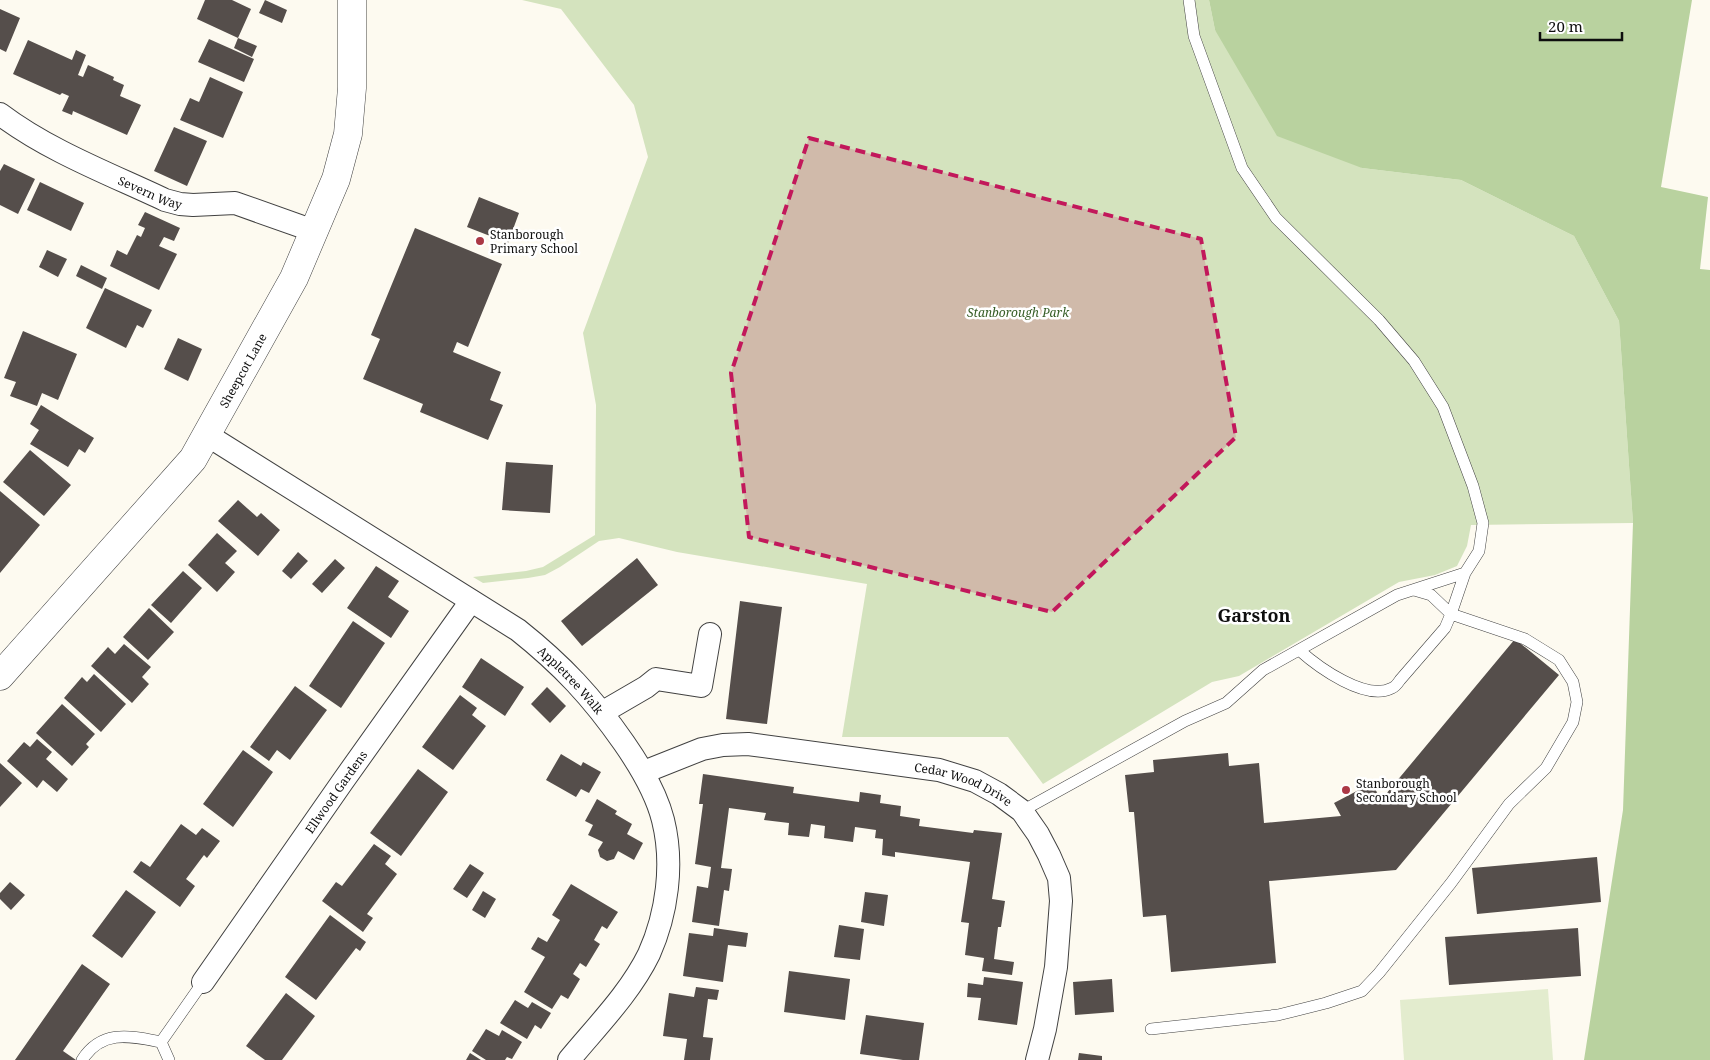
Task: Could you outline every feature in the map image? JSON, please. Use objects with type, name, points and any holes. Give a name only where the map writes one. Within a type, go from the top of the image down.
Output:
[{"type":"street","name":"Sheepcot Lane","points":[[0,676],[193,459],[294,278],[336,179],[348,134],[352,88],[352,0]]},
{"type":"street","name":"Severn Way","points":[[0,114],[18,128],[54,147],[165,200],[193,205],[235,203],[314,231]]},
{"type":"street","name":"Appletree Walk","points":[[207,435],[518,630],[548,653],[603,712],[644,772],[663,820],[667,847],[667,885],[659,929],[648,955],[631,984],[569,1060]]},
{"type":"street","name":"Ellwood Gardens","points":[[203,982],[471,601]]},
{"type":"street","points":[[603,712],[646,687],[656,679],[701,686],[710,634]]},
{"type":"street","name":"Cedar Wood Drive","points":[[644,772],[702,749],[723,745],[748,744],[939,770],[975,781],[999,794],[1022,811],[1038,834],[1059,878],[1061,901],[1056,967],[1045,1030],[1037,1060]]},
{"type":"lane","points":[[1189,0],[1194,36],[1242,168],[1276,218],[1379,320],[1414,361],[1443,407],[1473,486],[1483,523],[1479,551],[1465,573],[1445,628],[1393,688],[1381,691],[1359,688],[1315,665],[1299,650]]},
{"type":"lane","points":[[1022,811],[1185,721],[1226,703],[1263,670],[1397,595],[1465,573]]},
{"type":"lane","points":[[1151,1029],[1278,1015],[1326,1003],[1362,991],[1451,883],[1509,804],[1546,768],[1573,722],[1577,702],[1573,682],[1559,660],[1525,638],[1451,614],[1431,595],[1414,590]]},
{"type":"lane","points":[[161,1042],[203,982]]},
{"type":"lane","points":[[82,1060],[86,1053],[100,1042],[112,1037],[124,1036],[161,1042]]},
{"type":"lane","points":[[161,1042],[169,1060]]},
{"type":"highlighted area","points":[[809,138],[1201,239],[1236,437],[1052,612],[749,537],[731,373]]},
{"type":"green space","name":"Stanborough Park","points":[[522,0],[1209,0],[1215,30],[1362,168],[1461,180],[1574,236],[1619,321],[1633,523],[1471,525],[1467,546],[1457,566],[1435,575],[1399,582],[1239,676],[1212,682],[1043,784],[1008,737],[842,737],[867,584],[677,552],[619,538],[599,541],[545,575],[483,583],[473,577],[526,571],[543,567],[595,535],[596,405],[583,333],[648,157],[634,105],[561,9]]},
{"type":"green space","points":[[1209,0],[1692,0],[1661,187],[1708,197],[1700,269],[1710,270],[1710,1060],[1584,1060],[1623,810],[1633,523],[1619,321],[1574,236],[1461,180],[1362,168],[1277,136],[1215,30]]},
{"type":"green space","points":[[1548,989],[1553,1060],[1404,1060],[1400,1000]]},
{"type":"building","points":[[205,0],[232,0],[251,9],[238,38],[197,19]]},
{"type":"building","points":[[265,0],[287,10],[282,23],[259,13]]},
{"type":"building","points":[[0,9],[20,18],[6,52],[0,49]]},
{"type":"building","points":[[238,38],[257,46],[252,57],[234,48]]},
{"type":"building","points":[[209,39],[254,59],[244,82],[198,62]]},
{"type":"building","points":[[28,40],[72,60],[76,50],[86,55],[78,75],[83,77],[88,65],[114,77],[113,80],[124,85],[120,96],[141,105],[127,135],[73,111],[72,115],[62,111],[69,96],[62,93],[60,95],[13,74]]},
{"type":"building","points":[[210,77],[243,92],[223,138],[180,120],[190,98],[199,102]]},
{"type":"building","points":[[174,127],[207,141],[187,186],[154,171]]},
{"type":"building","points":[[4,164],[35,179],[18,214],[0,205],[0,171]]},
{"type":"building","points":[[40,182],[84,203],[71,231],[27,210]]},
{"type":"building","points":[[479,197],[519,213],[508,243],[467,227]]},
{"type":"building","points":[[145,212],[180,228],[174,241],[164,237],[159,246],[177,254],[159,290],[110,266],[117,250],[127,255],[137,235],[141,237],[145,228],[138,225]]},
{"type":"building","points":[[415,228],[502,264],[468,347],[457,342],[453,352],[501,372],[490,400],[503,405],[488,440],[420,412],[423,404],[363,379],[380,339],[371,335]]},
{"type":"building","points":[[47,250],[67,259],[58,277],[39,267]]},
{"type":"building","points":[[81,265],[107,278],[102,289],[76,276]]},
{"type":"building","points":[[105,288],[152,310],[143,328],[137,325],[126,348],[86,328]]},
{"type":"building","points":[[23,331],[77,354],[58,400],[42,393],[37,406],[10,396],[16,382],[4,378]]},
{"type":"building","points":[[178,338],[202,349],[188,381],[164,369]]},
{"type":"building","points":[[41,405],[94,438],[85,453],[79,449],[68,467],[30,444],[39,430],[30,424]]},
{"type":"building","points":[[30,450],[71,485],[44,516],[3,482]]},
{"type":"building","points":[[506,462],[553,465],[550,513],[502,510]]},
{"type":"building","points":[[0,491],[40,525],[0,573]]},
{"type":"building","points":[[238,500],[257,517],[261,513],[280,530],[258,556],[218,521]]},
{"type":"building","points":[[217,533],[237,551],[225,563],[235,572],[217,592],[188,565]]},
{"type":"building","points":[[298,552],[308,561],[291,579],[282,571]]},
{"type":"building","points":[[637,558],[658,585],[582,646],[561,621]]},
{"type":"building","points":[[335,559],[345,568],[322,593],[312,584]]},
{"type":"building","points":[[376,566],[399,581],[388,597],[409,611],[391,638],[347,608]]},
{"type":"building","points":[[183,571],[202,588],[171,623],[151,605]]},
{"type":"building","points":[[740,601],[782,607],[767,724],[726,719]]},
{"type":"building","points":[[149,608],[174,632],[148,660],[123,637]]},
{"type":"building","points":[[353,621],[385,643],[341,708],[309,686]]},
{"type":"building","points":[[1515,639],[1559,675],[1396,870],[1269,881],[1276,963],[1171,972],[1166,915],[1143,917],[1134,812],[1129,812],[1125,775],[1154,772],[1153,760],[1228,753],[1229,766],[1259,763],[1264,823],[1341,816],[1334,803],[1372,783],[1381,800]]},
{"type":"building","points":[[124,644],[151,667],[142,677],[149,684],[132,703],[91,666],[108,647],[115,654]]},
{"type":"building","points":[[481,658],[524,687],[505,716],[462,687]]},
{"type":"building","points":[[94,674],[126,704],[101,732],[64,698],[82,677],[87,682]]},
{"type":"building","points":[[295,686],[327,710],[290,760],[277,750],[269,761],[250,747]]},
{"type":"building","points":[[547,687],[566,706],[550,723],[531,704]]},
{"type":"building","points":[[460,695],[477,708],[472,715],[486,726],[453,770],[422,747]]},
{"type":"building","points":[[62,704],[95,734],[86,744],[89,747],[72,766],[36,733]]},
{"type":"building","points":[[37,739],[52,752],[46,759],[68,779],[57,792],[43,780],[37,788],[7,761],[24,742],[30,747]]},
{"type":"building","points":[[243,750],[273,772],[233,827],[203,804]]},
{"type":"building","points":[[561,754],[581,766],[583,762],[601,772],[589,793],[581,789],[576,797],[546,780]]},
{"type":"building","points":[[0,763],[22,783],[0,807]]},
{"type":"building","points":[[418,769],[448,792],[401,856],[370,833]]},
{"type":"building","points":[[703,774],[794,787],[793,793],[859,802],[860,792],[881,795],[880,803],[901,806],[900,816],[920,819],[919,826],[973,833],[974,830],[1002,833],[992,899],[1005,901],[1001,927],[998,927],[994,959],[1014,962],[1012,975],[982,971],[984,958],[965,955],[969,923],[961,922],[970,862],[895,852],[895,857],[882,855],[883,839],[875,838],[876,830],[855,827],[853,842],[824,838],[825,826],[811,824],[809,837],[788,835],[789,823],[764,820],[766,813],[729,808],[721,868],[732,869],[729,891],[724,890],[719,926],[692,922],[697,886],[708,888],[711,867],[695,864],[703,804],[699,804]]},
{"type":"building","points":[[597,799],[617,811],[615,814],[632,824],[627,834],[643,843],[634,860],[618,851],[614,859],[607,861],[600,857],[598,850],[603,842],[588,835],[593,825],[585,821]]},
{"type":"building","points":[[181,824],[196,835],[202,828],[220,841],[207,858],[204,855],[186,879],[195,886],[180,907],[133,872],[141,861],[150,867]]},
{"type":"building","points":[[374,844],[391,856],[385,864],[397,874],[367,914],[373,918],[363,932],[322,901],[336,882],[342,886]]},
{"type":"building","points":[[1597,857],[1601,902],[1477,914],[1472,868]]},
{"type":"building","points":[[470,864],[484,873],[467,898],[453,889]]},
{"type":"building","points":[[10,882],[25,895],[11,910],[0,899],[0,893]]},
{"type":"building","points":[[571,884],[618,912],[607,929],[602,926],[594,940],[600,944],[586,967],[580,963],[573,974],[580,979],[568,999],[561,995],[552,1009],[524,992],[545,957],[531,949],[538,937],[547,942],[560,920],[552,915]]},
{"type":"building","points":[[126,890],[156,912],[122,958],[92,936]]},
{"type":"building","points":[[483,891],[496,899],[485,918],[472,910]]},
{"type":"building","points":[[865,892],[888,895],[884,926],[861,922]]},
{"type":"building","points":[[330,915],[366,942],[360,951],[356,948],[316,1000],[285,977]]},
{"type":"building","points":[[839,925],[864,929],[860,960],[834,957]]},
{"type":"building","points":[[714,928],[748,933],[746,947],[728,945],[723,982],[683,976],[689,933],[713,936]]},
{"type":"building","points":[[1578,928],[1581,976],[1449,985],[1445,937]]},
{"type":"building","points":[[82,964],[110,984],[63,1051],[76,1060],[15,1060]]},
{"type":"building","points":[[789,971],[850,979],[845,1020],[784,1012]]},
{"type":"building","points":[[984,977],[1023,982],[1017,1025],[978,1020],[981,998],[967,997],[968,983],[983,985]]},
{"type":"building","points":[[1112,979],[1114,1012],[1075,1015],[1073,982]]},
{"type":"building","points":[[696,987],[719,990],[717,1000],[708,999],[703,1037],[713,1038],[710,1060],[684,1060],[687,1039],[663,1036],[669,993],[694,997]]},
{"type":"building","points":[[286,993],[315,1016],[282,1060],[265,1060],[246,1046]]},
{"type":"building","points":[[515,1000],[528,1008],[532,1002],[551,1013],[541,1029],[535,1025],[527,1039],[500,1023]]},
{"type":"building","points":[[866,1015],[924,1023],[919,1060],[903,1060],[860,1054]]},
{"type":"building","points":[[486,1029],[499,1036],[502,1030],[522,1042],[512,1059],[507,1057],[505,1060],[486,1060],[472,1051]]},
{"type":"building","points":[[470,1053],[481,1060],[466,1060]]},
{"type":"building","points":[[1079,1053],[1102,1056],[1102,1060],[1078,1060]]},
{"type":"place","name":"Stanborough Primary School","points":[[480,241]]},
{"type":"place","name":"Stanborough Secondary School","points":[[1346,790]]},
{"type":"district","name":"Garston","points":[[1254,615]]}]
